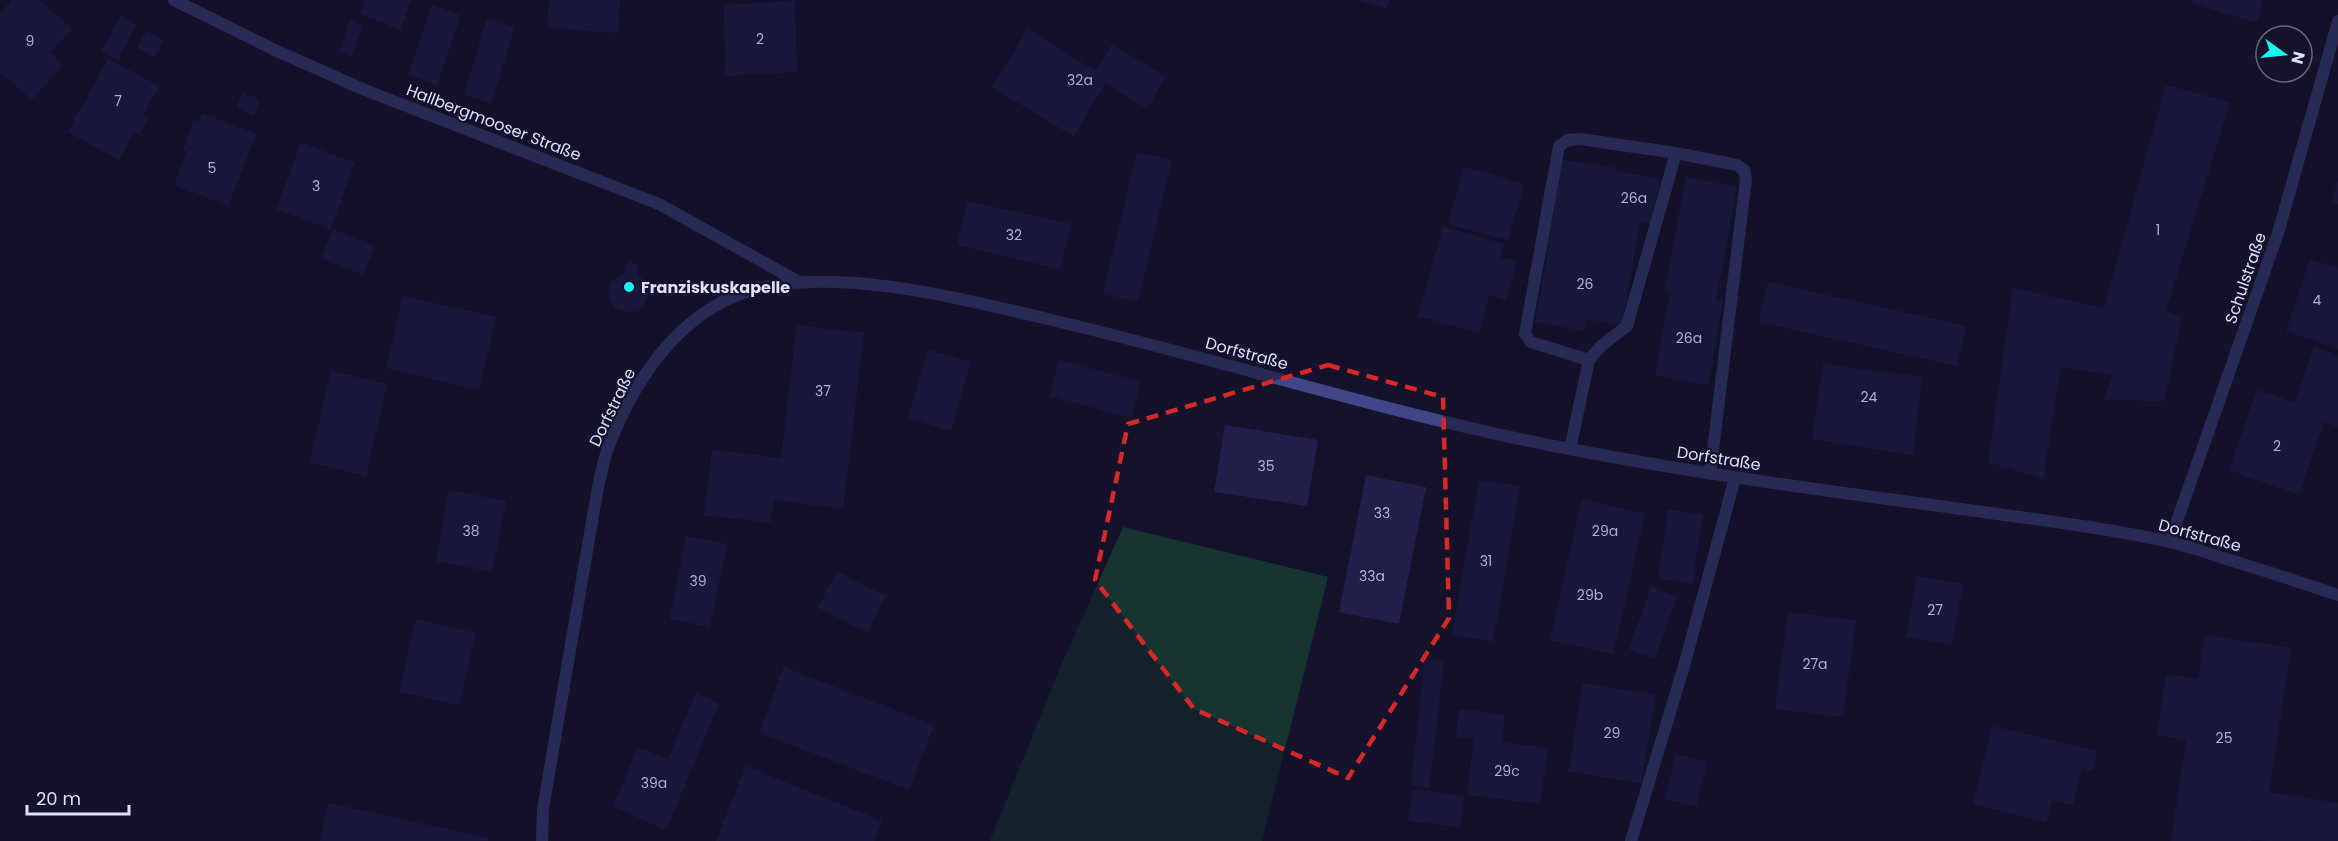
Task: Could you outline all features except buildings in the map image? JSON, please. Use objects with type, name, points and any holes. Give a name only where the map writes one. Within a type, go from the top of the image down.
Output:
[{"type":"street","name":"Hallbergmooser Straße","points":[[174,0],[276,51],[365,90],[659,204],[799,282]]},
{"type":"street","name":"Schulstraße","points":[[2169,541],[2278,233],[2338,21]]},
{"type":"street","points":[[1589,360],[1531,342],[1525,334],[1559,146],[1568,140],[1580,139],[1676,153],[1737,165],[1744,170],[1746,179],[1710,474]]},
{"type":"street","points":[[1570,449],[1589,360],[1601,346],[1627,326],[1676,153]]},
{"type":"street","name":"Dorfstraße","points":[[542,841],[543,809],[596,498],[607,452],[630,402],[651,365],[686,325],[709,309],[743,293],[799,282],[855,283],[1011,310],[1163,347],[1419,417],[1570,449],[1735,478],[2049,521],[2169,541],[2338,595]]},
{"type":"street","points":[[1631,841],[1684,666],[1735,478]]},
{"type":"highlighted area","points":[[1328,365],[1443,397],[1449,618],[1348,778],[1194,709],[1095,580],[1128,424]]},
{"type":"green space","points":[[1123,527],[1328,577],[1262,841],[990,841],[1060,668]]},
{"type":"place","name":"Franziskuskapelle","points":[[629,287]]}]
